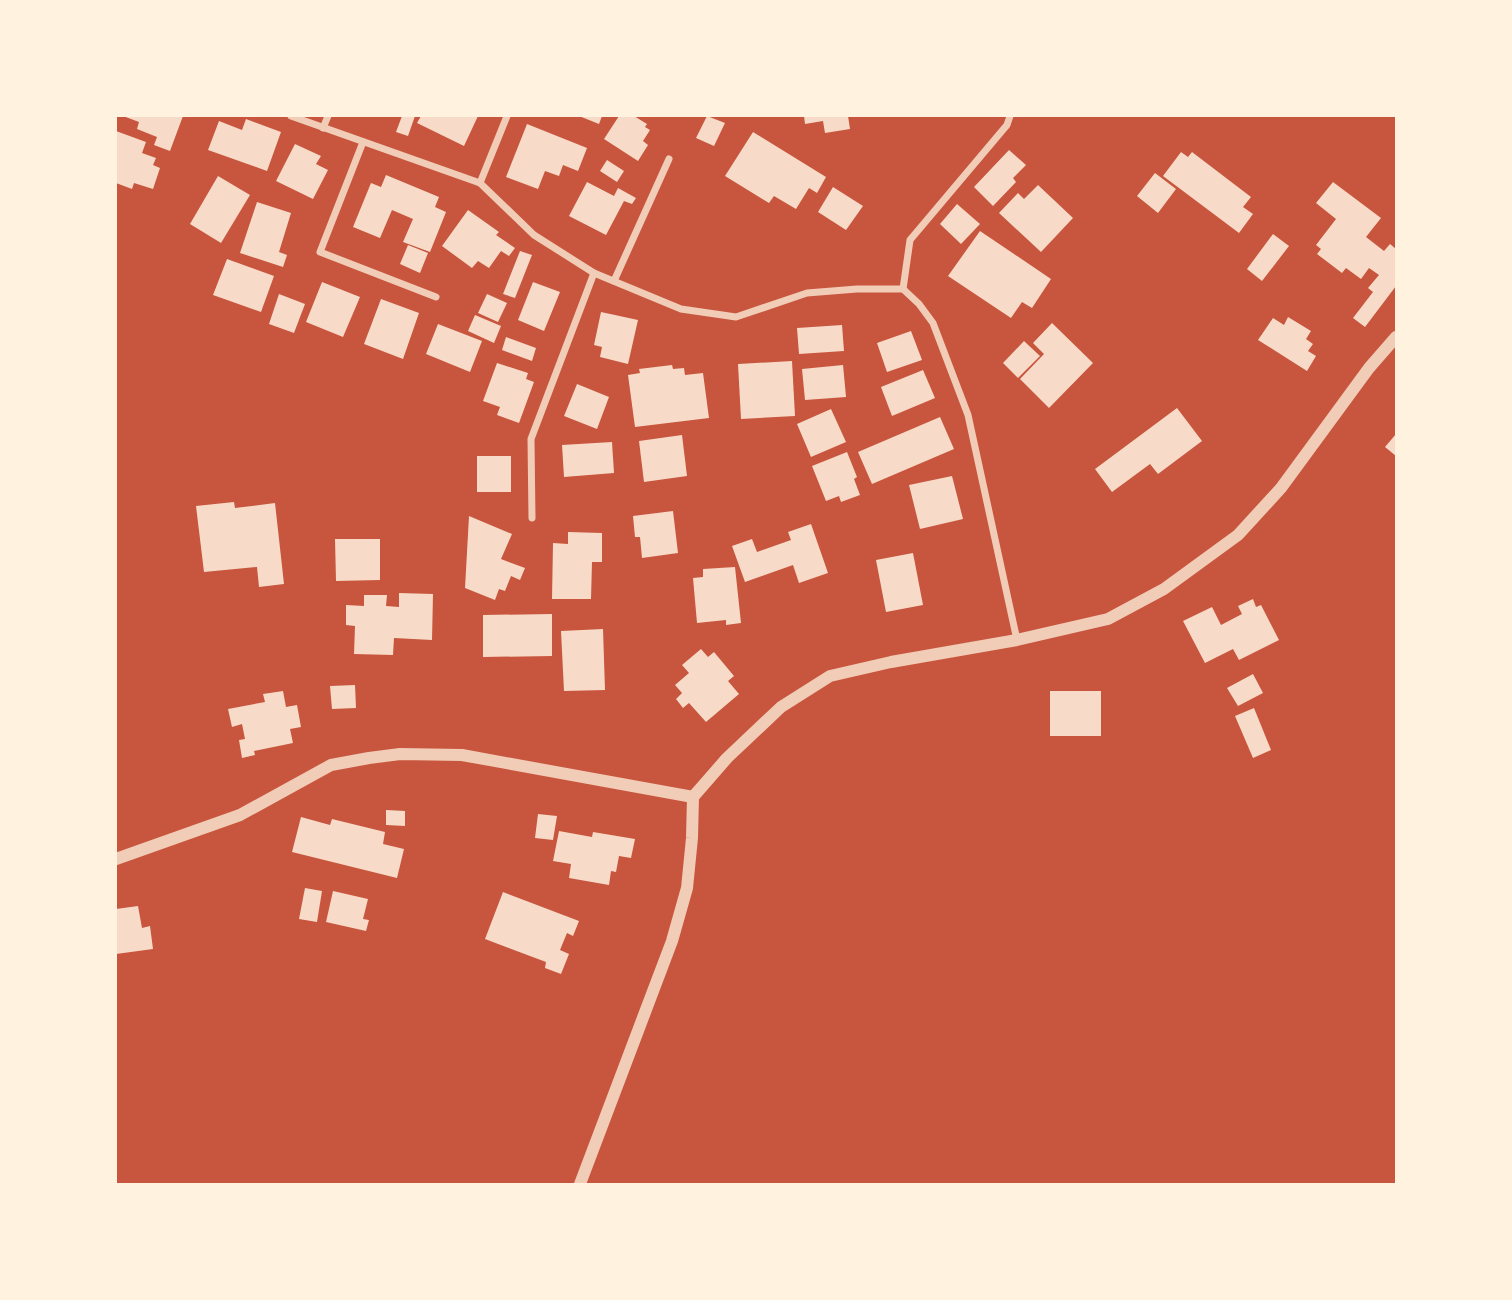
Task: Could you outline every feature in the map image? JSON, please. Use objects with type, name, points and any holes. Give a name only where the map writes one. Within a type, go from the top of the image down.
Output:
[{"type":"street","points":[[291,116],[480,183],[534,235],[594,272],[681,309],[736,317],[807,293],[903,289],[933,323],[968,415],[1017,640]]},
{"type":"street","points":[[323,128],[328,116]]},
{"type":"street","points":[[480,183],[507,116]]},
{"type":"street","points":[[903,289],[910,240],[1007,125],[1010,116]]},
{"type":"street","points":[[362,142],[320,252],[436,297]]},
{"type":"street","points":[[614,281],[669,159]]},
{"type":"street","points":[[532,518],[531,439],[594,272]]},
{"type":"street","points":[[580,1185],[672,941],[687,888],[693,797],[727,758],[781,707],[830,676],[1017,640],[1108,619],[1164,589],[1238,536],[1281,488],[1396,337]]},
{"type":"street","points":[[116,859],[240,815],[331,765],[400,754],[462,755],[693,797]]},
{"type":"building","points":[[123,116],[183,116],[170,151],[154,145],[157,137],[137,129],[139,122]]},
{"type":"building","points":[[402,116],[415,116],[408,136],[396,132]]},
{"type":"building","points":[[421,116],[478,116],[464,146],[417,123]]},
{"type":"building","points":[[579,116],[602,116],[599,124]]},
{"type":"building","points":[[619,116],[634,116],[647,124],[645,127],[650,130],[643,141],[648,145],[638,161],[604,139]]},
{"type":"building","points":[[707,116],[725,123],[714,146],[696,138]]},
{"type":"building","points":[[804,116],[848,116],[850,129],[825,133],[823,121],[805,124]]},
{"type":"building","points":[[246,119],[281,132],[267,171],[208,150],[219,121],[242,130]]},
{"type":"building","points":[[527,124],[587,148],[578,171],[563,165],[559,176],[545,171],[538,189],[506,177]]},
{"type":"building","points":[[116,131],[146,142],[142,153],[156,158],[153,165],[160,168],[153,189],[134,183],[132,189],[116,183]]},
{"type":"building","points":[[753,132],[826,177],[817,193],[809,188],[796,209],[774,196],[769,203],[725,176]]},
{"type":"building","points":[[295,144],[321,156],[316,164],[328,170],[313,199],[276,181]]},
{"type":"building","points":[[1009,150],[1026,165],[1013,178],[1016,182],[993,206],[974,187]]},
{"type":"building","points":[[1181,152],[1188,157],[1192,152],[1251,197],[1243,207],[1253,214],[1239,233],[1163,176]]},
{"type":"building","points":[[607,160],[624,171],[617,182],[600,171]]},
{"type":"building","points":[[1155,173],[1176,189],[1158,213],[1137,196]]},
{"type":"building","points":[[386,175],[439,197],[435,207],[446,212],[430,252],[403,242],[413,219],[392,210],[380,238],[353,227],[371,183],[381,187]]},
{"type":"building","points":[[218,176],[250,195],[221,243],[190,224]]},
{"type":"building","points":[[587,182],[614,196],[618,188],[636,198],[632,204],[624,201],[606,235],[569,216]]},
{"type":"building","points":[[1333,182],[1381,218],[1366,237],[1384,251],[1390,244],[1396,249],[1396,286],[1365,327],[1353,318],[1373,292],[1368,288],[1379,275],[1369,268],[1361,279],[1346,268],[1342,273],[1317,254],[1321,249],[1316,245],[1336,219],[1316,203]]},
{"type":"building","points":[[1038,185],[1073,218],[1041,252],[999,213],[1018,193],[1024,199]]},
{"type":"building","points":[[833,187],[863,206],[846,230],[818,212]]},
{"type":"building","points":[[257,202],[291,213],[279,252],[287,255],[283,267],[240,253]]},
{"type":"building","points":[[957,204],[980,224],[961,244],[940,224]]},
{"type":"building","points":[[468,210],[499,232],[496,235],[515,248],[509,256],[501,251],[489,268],[478,261],[472,268],[442,246]]},
{"type":"building","points":[[980,231],[1051,279],[1032,308],[1022,302],[1011,318],[948,276]]},
{"type":"building","points":[[1273,234],[1289,246],[1262,281],[1247,269]]},
{"type":"building","points":[[408,245],[428,253],[420,273],[400,264]]},
{"type":"building","points":[[520,251],[532,255],[515,298],[503,294]]},
{"type":"building","points":[[227,259],[274,276],[261,312],[213,295]]},
{"type":"building","points":[[322,282],[360,297],[343,337],[306,322]]},
{"type":"building","points":[[533,282],[560,292],[544,331],[518,320]]},
{"type":"building","points":[[279,294],[305,304],[294,333],[269,324]]},
{"type":"building","points":[[487,294],[507,303],[498,322],[478,313]]},
{"type":"building","points":[[381,299],[419,313],[403,359],[364,344]]},
{"type":"building","points":[[601,312],[638,320],[628,364],[600,357],[602,347],[594,345]]},
{"type":"building","points":[[475,315],[501,326],[494,343],[468,331]]},
{"type":"building","points":[[1288,317],[1311,331],[1306,339],[1313,344],[1308,351],[1316,356],[1307,371],[1258,340],[1273,318],[1284,325]]},
{"type":"building","points":[[1052,323],[1093,363],[1049,408],[1020,379],[1044,354],[1033,343]]},
{"type":"building","points":[[438,324],[482,341],[470,372],[426,354]]},
{"type":"building","points":[[842,325],[844,351],[799,354],[797,328]]},
{"type":"building","points":[[911,331],[922,360],[887,372],[877,343]]},
{"type":"building","points":[[506,337],[536,348],[532,361],[502,350]]},
{"type":"building","points":[[1024,341],[1040,356],[1018,378],[1003,363]]},
{"type":"building","points":[[792,361],[795,416],[741,419],[738,364]]},
{"type":"building","points":[[497,363],[528,373],[526,379],[534,382],[519,423],[497,415],[500,407],[483,401]]},
{"type":"building","points":[[672,365],[673,369],[684,368],[685,375],[703,373],[709,418],[635,427],[628,375],[640,373],[639,369]]},
{"type":"building","points":[[843,365],[846,397],[805,400],[802,369]]},
{"type":"building","points":[[923,370],[935,398],[892,416],[881,387]]},
{"type":"building","points":[[577,384],[609,397],[597,429],[564,416]]},
{"type":"building","points":[[1177,408],[1202,441],[1158,474],[1150,464],[1112,492],[1095,469]]},
{"type":"building","points":[[831,409],[846,442],[811,457],[797,424]]},
{"type":"building","points":[[940,417],[954,449],[872,484],[858,452]]},
{"type":"building","points":[[1396,434],[1396,456],[1385,447]]},
{"type":"building","points":[[682,435],[687,476],[644,482],[639,441]]},
{"type":"building","points":[[612,442],[614,473],[564,477],[562,445]]},
{"type":"building","points":[[847,452],[857,477],[854,479],[860,495],[841,502],[839,496],[826,501],[812,466]]},
{"type":"building","points":[[477,456],[511,456],[511,492],[477,492]]},
{"type":"building","points":[[952,476],[963,519],[920,529],[909,485]]},
{"type":"building","points":[[234,502],[235,508],[275,503],[284,584],[259,587],[257,567],[204,572],[196,506]]},
{"type":"building","points":[[673,511],[678,553],[642,558],[640,537],[635,537],[633,516]]},
{"type":"building","points":[[469,516],[512,534],[501,559],[525,568],[520,580],[511,576],[505,591],[499,589],[495,600],[465,588]]},
{"type":"building","points":[[811,524],[828,573],[799,583],[793,565],[745,582],[732,546],[752,539],[757,552],[791,540],[788,532]]},
{"type":"building","points":[[568,532],[602,533],[602,562],[592,562],[591,599],[552,599],[553,543],[568,544]]},
{"type":"building","points":[[335,539],[380,539],[380,580],[336,581]]},
{"type":"building","points":[[913,553],[923,605],[886,612],[876,560]]},
{"type":"building","points":[[735,567],[741,623],[726,625],[726,620],[697,623],[693,578],[703,577],[703,569]]},
{"type":"building","points":[[399,593],[433,594],[432,640],[394,638],[393,655],[354,654],[355,626],[346,625],[346,605],[364,606],[364,595],[387,595],[386,606],[399,607]]},
{"type":"building","points":[[1253,599],[1256,607],[1261,605],[1279,640],[1239,660],[1233,649],[1205,663],[1183,621],[1212,607],[1221,625],[1242,614],[1238,606]]},
{"type":"building","points":[[552,614],[552,656],[483,657],[483,615]]},
{"type":"building","points":[[603,629],[605,690],[564,691],[561,631]]},
{"type":"building","points":[[701,649],[708,657],[714,652],[734,676],[728,681],[739,694],[706,722],[689,703],[683,708],[676,699],[682,693],[675,685],[689,673],[682,665]]},
{"type":"building","points":[[1253,674],[1263,693],[1238,706],[1227,688]]},
{"type":"building","points":[[355,685],[356,708],[332,709],[330,686]]},
{"type":"building","points":[[283,691],[286,707],[297,705],[301,727],[290,729],[293,743],[254,751],[255,755],[242,758],[239,740],[245,739],[242,724],[232,727],[228,709],[265,702],[263,694]]},
{"type":"building","points":[[1050,691],[1101,691],[1101,736],[1050,736]]},
{"type":"building","points":[[1254,708],[1271,750],[1253,758],[1235,716]]},
{"type":"building","points":[[386,810],[405,811],[405,826],[386,825]]},
{"type":"building","points":[[538,814],[557,816],[553,840],[535,838]]},
{"type":"building","points":[[301,817],[330,825],[332,819],[385,832],[383,844],[404,849],[397,878],[292,852]]},
{"type":"building","points":[[559,831],[592,837],[593,832],[635,839],[631,858],[619,856],[616,872],[611,871],[609,885],[569,878],[571,864],[553,861]]},
{"type":"building","points":[[305,888],[322,891],[317,922],[299,919]]},
{"type":"building","points":[[333,891],[368,899],[363,919],[369,920],[366,931],[326,922]]},
{"type":"building","points":[[503,892],[579,921],[573,936],[567,933],[560,950],[569,954],[561,974],[545,968],[546,962],[485,939]]},
{"type":"building","points":[[138,906],[142,928],[150,926],[153,949],[116,954],[116,909]]}]
